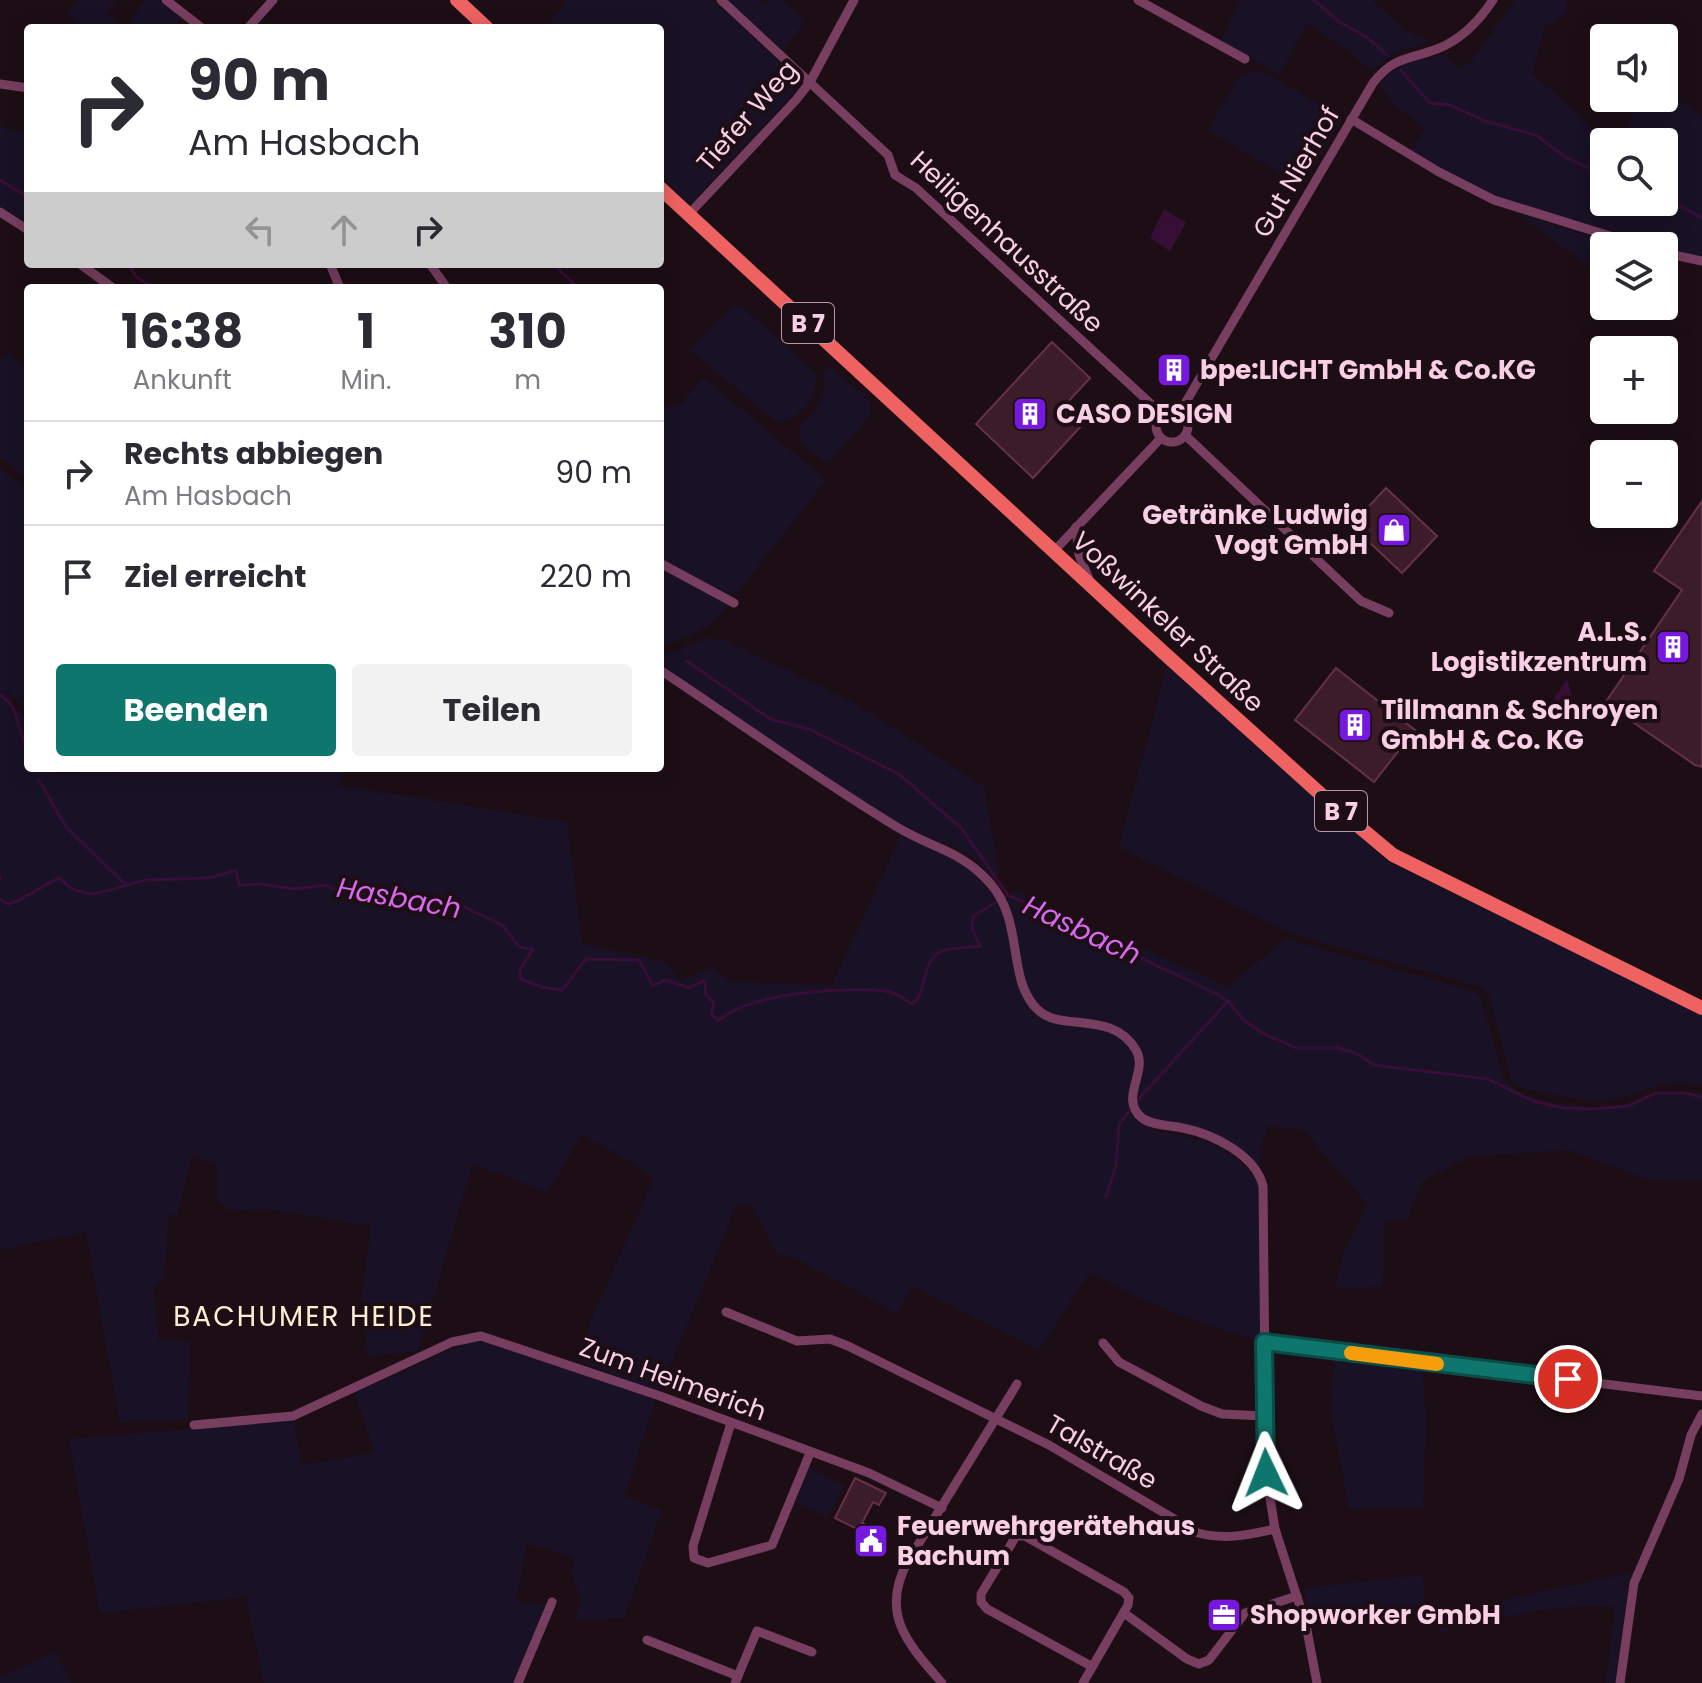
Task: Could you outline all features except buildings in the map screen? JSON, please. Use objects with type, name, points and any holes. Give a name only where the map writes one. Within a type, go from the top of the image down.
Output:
[{"type":"main road","points":[[457,0],[483,24]]},
{"type":"main road","name":"Voßwinkeler Straße","points":[[664,192],[1326,799],[1393,855],[1702,1008]]},
{"type":"street","points":[[166,0],[197,24]]},
{"type":"street","points":[[252,24],[273,0]]},
{"type":"street","name":"Heiligenhausstraße","points":[[721,0],[888,155],[895,175],[916,188],[1162,414]]},
{"type":"street","name":"Tiefer Weg","points":[[689,214],[762,139],[810,82],[854,0]]},
{"type":"street","points":[[1138,0],[1245,59]]},
{"type":"street","name":"Gut Nierhof","points":[[1180,412],[1373,83],[1390,65],[1449,44],[1471,28],[1493,0]]},
{"type":"street","points":[[0,84],[24,87]]},
{"type":"street","points":[[1351,119],[1439,172],[1494,200],[1597,232]]},
{"type":"street","points":[[0,212],[24,227]]},
{"type":"street","points":[[1678,256],[1702,261]]},
{"type":"street","points":[[86,268],[108,284]]},
{"type":"street","points":[[92,272],[98,268]]},
{"type":"street","points":[[1171,410],[1180,412],[1188,422],[1185,435],[1174,442],[1161,438],[1156,425],[1162,414],[1171,410]]},
{"type":"street","points":[[1185,435],[1361,601],[1389,613]]},
{"type":"street","points":[[1055,550],[1161,438]]},
{"type":"street","points":[[1076,527],[1079,555],[1092,585]]},
{"type":"street","points":[[664,565],[734,603]]},
{"type":"street","points":[[664,673],[898,828],[958,855],[977,869],[997,892],[1013,926],[1023,984],[1029,999],[1045,1015],[1110,1028],[1136,1048],[1140,1066],[1132,1101],[1144,1119],[1189,1129],[1219,1141],[1241,1156],[1258,1174],[1263,1186],[1266,1473],[1275,1529],[1297,1596],[1317,1683]]},
{"type":"street","name":"Talstraße","points":[[726,1312],[797,1341],[830,1339],[848,1346],[1094,1469],[1161,1514],[1198,1533],[1219,1538],[1275,1529]]},
{"type":"street","name":"Zum Heimerich","points":[[194,1425],[293,1416],[452,1342],[481,1336],[869,1473],[942,1508]]},
{"type":"street","points":[[1264,1342],[1702,1396]]},
{"type":"street","points":[[1103,1343],[1119,1362],[1201,1406],[1231,1415],[1264,1416]]},
{"type":"street","points":[[942,1683],[907,1640],[900,1626],[896,1602],[902,1573],[1017,1384]]},
{"type":"street","points":[[1620,1683],[1634,1583],[1679,1479],[1691,1435],[1702,1414]]},
{"type":"street","points":[[731,1423],[693,1546],[694,1558],[702,1563],[772,1545],[810,1453]]},
{"type":"street","points":[[1083,1683],[1129,1601],[1124,1592],[1025,1536],[1013,1539],[981,1594],[981,1602],[987,1609],[1091,1666]]},
{"type":"street","points":[[1124,1613],[1187,1659],[1199,1664],[1209,1660],[1245,1613],[1297,1596]]},
{"type":"street","points":[[518,1683],[552,1602]]},
{"type":"street","points":[[647,1640],[737,1679],[757,1631],[812,1652]]},
{"type":"shaded area","points":[[79,0],[116,1],[106,14],[119,24],[79,24],[67,15]]},
{"type":"shaded area","points":[[145,0],[158,0],[181,18],[176,24],[128,24]]},
{"type":"shaded area","points":[[563,0],[713,0],[799,84],[689,205],[664,182],[664,24],[548,24],[566,4]]},
{"type":"shaded area","points":[[726,0],[759,0],[764,4],[768,0],[782,0],[805,21],[782,51]]},
{"type":"shaded area","points":[[1241,0],[1372,0],[1403,29],[1430,42],[1394,53],[1371,71],[1349,51],[1307,23],[1279,74],[1220,41]]},
{"type":"shaded area","points":[[1515,0],[1567,0],[1566,13],[1544,27],[1532,73],[1592,128],[1590,216],[1678,216],[1678,128],[1630,128],[1632,112],[1678,112],[1678,99],[1702,115],[1702,257],[1678,252],[1678,232],[1607,232],[1488,194],[1410,151],[1425,129],[1393,103],[1379,84],[1402,65],[1444,54],[1456,67],[1471,62]]},
{"type":"shaded area","points":[[1256,71],[1270,75],[1341,118],[1309,176],[1290,170],[1285,176],[1208,130],[1239,77]]},
{"type":"shaded area","points":[[0,126],[21,132],[24,129],[24,221],[0,206]]},
{"type":"shaded area","points":[[1164,209],[1186,223],[1170,251],[1150,238]]},
{"type":"shaded area","points":[[1515,212],[1590,236],[1590,267]]},
{"type":"shaded area","points":[[732,306],[741,306],[817,374],[814,392],[800,412],[776,421],[690,350]]},
{"type":"shaded area","points":[[8,353],[24,367],[24,477],[0,458],[0,362]]},
{"type":"shaded area","points":[[829,367],[859,391],[871,406],[867,418],[854,434],[829,461],[825,461],[803,443],[799,427],[820,404],[825,382],[823,374]]},
{"type":"shaded area","points":[[704,378],[826,480],[736,594],[729,595],[664,560],[664,406],[681,404]]},
{"type":"shaded area","points":[[0,468],[24,487],[24,709],[8,690],[14,708],[24,714],[24,772],[345,772],[338,785],[567,822],[582,944],[662,961],[681,981],[713,967],[731,982],[832,985],[901,836],[945,854],[970,869],[1002,905],[1014,890],[1228,987],[1285,939],[1474,991],[1481,998],[1504,1079],[1517,1091],[1548,1102],[1592,1108],[1622,1105],[1656,1091],[1702,1093],[1702,1179],[1649,1180],[1569,1150],[1471,1156],[1422,1181],[1406,1222],[1385,1220],[1383,1287],[1335,1288],[1345,1249],[1368,1205],[1304,1130],[1268,1126],[1261,1146],[1260,1169],[1238,1149],[1213,1134],[1156,1121],[1153,1131],[1200,1140],[1226,1152],[1250,1172],[1260,1186],[1262,1342],[1174,1312],[1090,1272],[1039,1350],[913,1286],[896,1313],[795,1258],[777,1254],[751,1204],[736,1206],[659,1393],[574,1359],[654,1178],[582,1135],[547,1193],[472,1165],[418,1351],[368,1356],[361,1303],[371,1226],[267,1209],[230,1211],[217,1198],[217,1165],[192,1154],[178,1215],[169,1214],[164,1276],[154,1289],[158,1341],[190,1341],[188,1420],[120,1422],[86,1232],[0,1250]]},
{"type":"shaded area","points":[[664,568],[722,600],[727,606],[705,627],[664,645]]},
{"type":"shaded area","points":[[709,638],[725,640],[853,702],[984,787],[999,873],[995,881],[972,857],[917,833],[872,806],[664,668],[664,655]]},
{"type":"shaded area","points":[[1167,665],[1390,863],[1702,1013],[1702,1085],[1666,1084],[1605,1100],[1568,1097],[1519,1087],[1511,1079],[1489,996],[1481,987],[1309,939],[1275,926],[1119,847]]},
{"type":"shaded area","points":[[1567,679],[1575,707],[1572,712],[1538,722]]},
{"type":"shaded area","points":[[470,1341],[494,1343],[656,1399],[624,1496],[662,1510],[624,1618],[575,1620],[581,1599],[572,1576],[574,1556],[527,1544],[516,1601],[546,1606],[515,1683],[264,1683],[246,1597],[100,1613],[69,1439],[294,1421],[302,1465],[375,1453],[355,1393]]},
{"type":"shaded area","points":[[1334,1354],[1422,1366],[1426,1418],[1423,1508],[1349,1508],[1331,1411]]},
{"type":"shaded area","points":[[809,1468],[844,1485],[828,1517],[796,1503]]},
{"type":"shaded area","points":[[1630,1573],[1615,1683],[1606,1683],[1615,1607],[1549,1609],[1440,1632],[1426,1617]]},
{"type":"shaded area","points":[[1423,1575],[1424,1604],[1312,1621],[1303,1588]]},
{"type":"shaded area","points":[[55,1652],[71,1683],[0,1683],[0,1678]]},
{"type":"waterway","points":[[1314,0],[1387,55]]},
{"type":"waterway","points":[[1401,70],[1430,103],[1450,105],[1485,121],[1536,135],[1565,157],[1590,169]]},
{"type":"waterway","points":[[0,180],[24,195]]},
{"type":"waterway","points":[[1678,205],[1702,218]]},
{"type":"waterway","points":[[131,268],[135,275],[149,284]]},
{"type":"waterway","points":[[557,268],[574,284]]},
{"type":"waterway","name":"Hasbach","points":[[687,661],[770,719],[809,729],[900,775],[961,828],[1008,895],[1217,994],[1262,1033],[1296,1048],[1339,1048],[1358,1054],[1374,1065],[1488,1079],[1533,1101],[1563,1108],[1628,1106],[1656,1093],[1684,1093],[1702,1097]]},
{"type":"waterway","points":[[0,694],[13,707],[24,741]]},
{"type":"waterway","points":[[39,780],[66,827],[125,884]]},
{"type":"waterway","name":"Hasbach","points":[[0,899],[8,904],[15,902],[60,878],[81,892],[92,893],[148,880],[204,878],[236,871],[239,885],[260,884],[295,889],[325,885],[344,892],[462,906],[502,925],[519,947],[533,949],[520,969],[520,979],[541,987],[562,990],[586,959],[639,960],[653,986],[665,980],[690,988],[705,980],[706,995],[714,1003],[711,1014],[718,1021],[732,1011],[752,1004],[800,993],[872,990],[890,992],[912,1004],[921,992],[927,969],[935,956],[946,949],[980,946],[972,929],[973,916],[1008,895]]},
{"type":"waterway","points":[[1137,1101],[1228,1001]]},
{"type":"waterway","points":[[1106,1197],[1116,1166],[1119,1125],[1132,1107]]},
{"type":"slow traffic","points":[[1351,1353],[1437,1364]]},
{"type":"place","name":"bpe:LICHT GmbH & Co.KG","points":[[1174,370]]},
{"type":"place","name":"CASO DESIGN","points":[[1030,414]]},
{"type":"place","name":"Getränke Ludwig Vogt GmbH","points":[[1394,530]]},
{"type":"place","name":"A.L.S. Logistikzentrum","points":[[1673,647]]},
{"type":"place","name":"Tillmann & Schroyen GmbH & Co. KG","points":[[1355,725]]},
{"type":"place","name":"Feuerwehrgerätehaus Bachum","points":[[871,1541]]},
{"type":"place","name":"Shopworker GmbH","points":[[1224,1615]]},
{"type":"district","name":"BACHUMER HEIDE","points":[[304,1316]]},
{"type":"route","points":[[1266,1473],[1264,1342],[1568,1379]]}]
